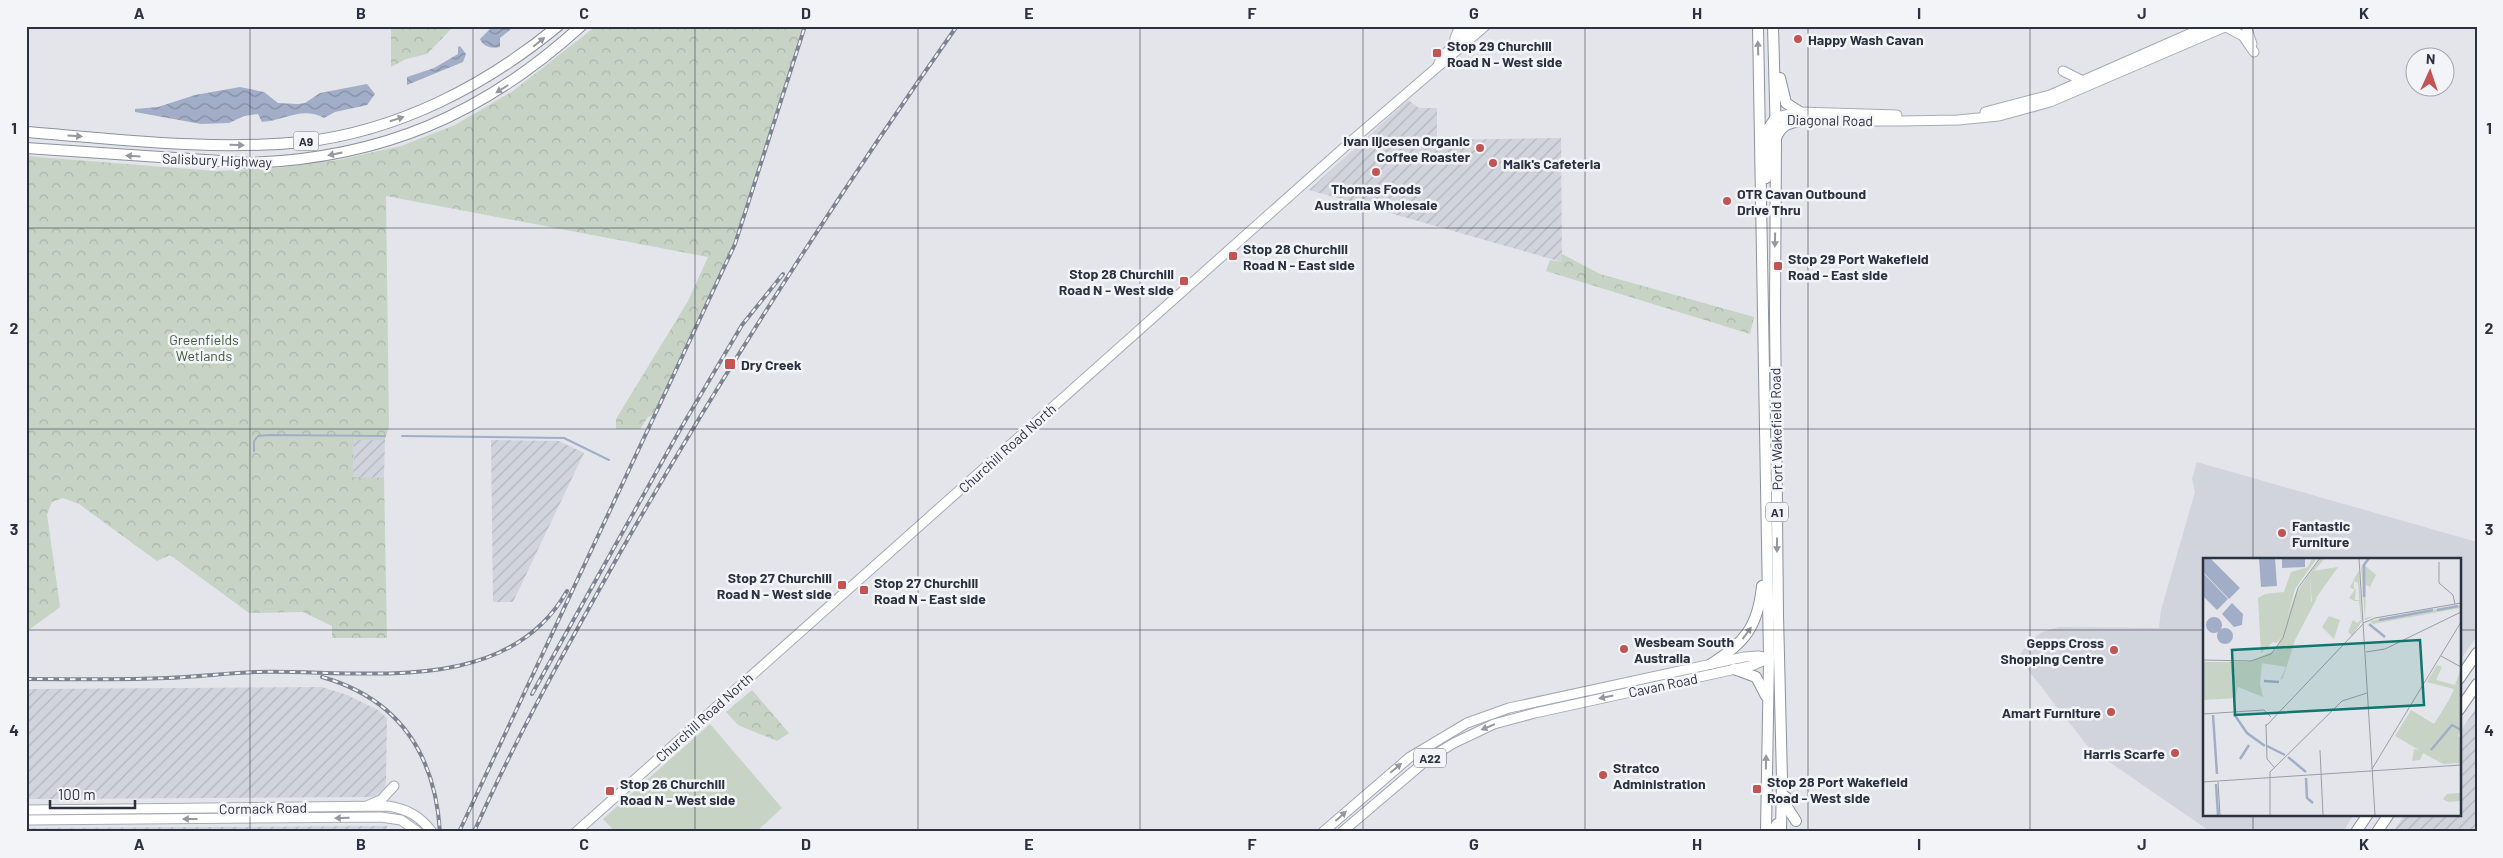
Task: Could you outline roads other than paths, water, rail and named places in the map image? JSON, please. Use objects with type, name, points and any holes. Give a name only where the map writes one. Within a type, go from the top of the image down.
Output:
[{"type":"highway","name":"Salisbury Highway","points":[[26,132],[185,144],[245,145],[304,142],[362,130],[420,111],[474,86],[525,53],[558,26]]},
{"type":"highway","name":"Salisbury Highway","points":[[26,148],[250,163],[337,154],[385,142],[464,111],[514,82],[581,26]]},
{"type":"highway","name":"Port Wakefield Road","points":[[1758,26],[1769,658],[1766,832]]},
{"type":"highway","name":"Port Wakefield Road","points":[[1773,26],[1776,117],[1776,408],[1782,779],[1781,827]]},
{"type":"highway","points":[[1774,43],[1784,96],[1788,105],[1800,116],[1786,124],[1779,131],[1776,139]]},
{"type":"highway","points":[[1759,70],[1769,110],[1776,117],[1768,129],[1768,162],[1762,214]]},
{"type":"highway","points":[[1765,437],[1772,410],[1776,408]]},
{"type":"highway","points":[[1711,664],[1737,646],[1755,621],[1761,600],[1767,529]]},
{"type":"highway","points":[[1778,615],[1769,658],[1781,719]]},
{"type":"highway","points":[[2460,678],[2477,654]]},
{"type":"highway","points":[[1734,669],[1756,677],[1767,699]]},
{"type":"highway","points":[[2460,709],[2477,684]]},
{"type":"highway","points":[[1782,779],[1786,804],[1796,821]]},
{"type":"highway","points":[[2356,832],[2367,816]]},
{"type":"highway","points":[[2377,832],[2388,816]]},
{"type":"highway","points":[[1773,832],[1773,828],[1781,827]]},
{"type":"street","points":[[1456,43],[1455,38],[1460,26]]},
{"type":"street","name":"Churchill Road North","points":[[576,832],[1438,65],[1473,26]]},
{"type":"street","name":"Churchill Road North","points":[[1438,65],[1447,61],[1484,26]]},
{"type":"street","name":"Diagonal Road","points":[[1776,117],[1979,113],[2035,100],[2083,81],[2207,26]]},
{"type":"street","points":[[2227,27],[2243,36],[2254,52],[2246,26]]},
{"type":"street","name":"Diagonal Road","points":[[1800,116],[1958,120],[2009,114],[2050,102],[2227,27]]},
{"type":"street","points":[[2063,71],[2083,81]]},
{"type":"street","name":"Cavan Road","points":[[1323,832],[1410,756],[1450,731],[1490,714],[1532,702],[1711,664],[1755,656],[1769,658]]},
{"type":"street","name":"Cavan Road","points":[[1342,832],[1430,758],[1454,743],[1494,724],[1734,669],[1769,658]]},
{"type":"street","points":[[367,806],[381,800],[394,786]]},
{"type":"street","points":[[1359,800],[1367,810]]},
{"type":"street","points":[[375,817],[394,807],[409,819],[418,832]]},
{"type":"street","name":"Cormack Road","points":[[26,810],[394,807],[415,815],[432,832]]},
{"type":"street","name":"Cormack Road","points":[[26,820],[375,817],[401,820],[418,832]]},
{"type":"water","points":[[515,26],[500,38],[500,47],[488,47],[481,42],[480,39],[492,27]]},
{"type":"water","points":[[460,46],[466,54],[463,62],[407,85],[407,77],[434,68],[458,54],[458,47]]},
{"type":"water","points":[[367,84],[375,94],[367,105],[335,112],[324,118],[308,113],[262,122],[258,114],[244,116],[229,123],[201,124],[135,112],[135,109],[158,107],[195,95],[240,87],[264,92],[278,103],[298,104],[305,103],[320,93]]},
{"type":"waterway","points":[[254,451],[254,441],[258,436],[385,436]]},
{"type":"waterway","points":[[402,436],[564,438],[609,460]]},
{"type":"railway","points":[[459,832],[735,244],[805,26]]},
{"type":"railway","points":[[474,832],[508,760],[563,655],[621,551],[700,417],[825,219],[957,26]]},
{"type":"railway","points":[[532,694],[681,428],[742,325],[783,274]]},
{"type":"railway","points":[[26,679],[149,679],[257,672],[383,674],[427,671],[469,663],[507,649],[540,625],[567,591]]},
{"type":"railway","points":[[322,677],[349,687],[372,700],[392,715],[408,734],[421,754],[430,778],[437,804],[440,832]]},
{"type":"place","name":"Happy Wash Cavan","points":[[1798,39]]},
{"type":"place","name":"Stop 29 Churchill Road N - West side","points":[[1437,53]]},
{"type":"place","name":"Ivan Iljcesen Organic Coffee Roaster","points":[[1480,148]]},
{"type":"place","name":"Maik's Cafeteria","points":[[1493,163]]},
{"type":"place","name":"Thomas Foods Australia Wholesale","points":[[1376,172]]},
{"type":"place","name":"OTR Cavan Outbound Drive Thru","points":[[1727,201]]},
{"type":"place","name":"Stop 28 Churchill Road N - East side","points":[[1233,256]]},
{"type":"place","name":"Stop 29 Port Wakefield Road - East side","points":[[1778,266]]},
{"type":"place","name":"Stop 28 Churchill Road N - West side","points":[[1184,281]]},
{"type":"place","name":"Dry Creek","points":[[730,364]]},
{"type":"place","name":"Fantastic Furniture","points":[[2282,533]]},
{"type":"place","name":"Stop 27 Churchill Road N - West side","points":[[842,585]]},
{"type":"place","name":"Stop 27 Churchill Road N - East side","points":[[864,590]]},
{"type":"place","name":"Wesbeam South Australia","points":[[1624,649]]},
{"type":"place","name":"Gepps Cross Shopping Centre","points":[[2114,650]]},
{"type":"place","name":"Amart Furniture","points":[[2111,712]]},
{"type":"place","name":"Harris Scarfe","points":[[2175,753]]},
{"type":"place","name":"Stratco Administration","points":[[1603,775]]},
{"type":"place","name":"Stop 28 Port Wakefield Road - West side","points":[[1757,789]]},
{"type":"place","name":"Stop 26 Churchill Road N - West side","points":[[610,791]]},
{"type":"park label","name":"Greenfields Wetlands","points":[[204,348]]}]
